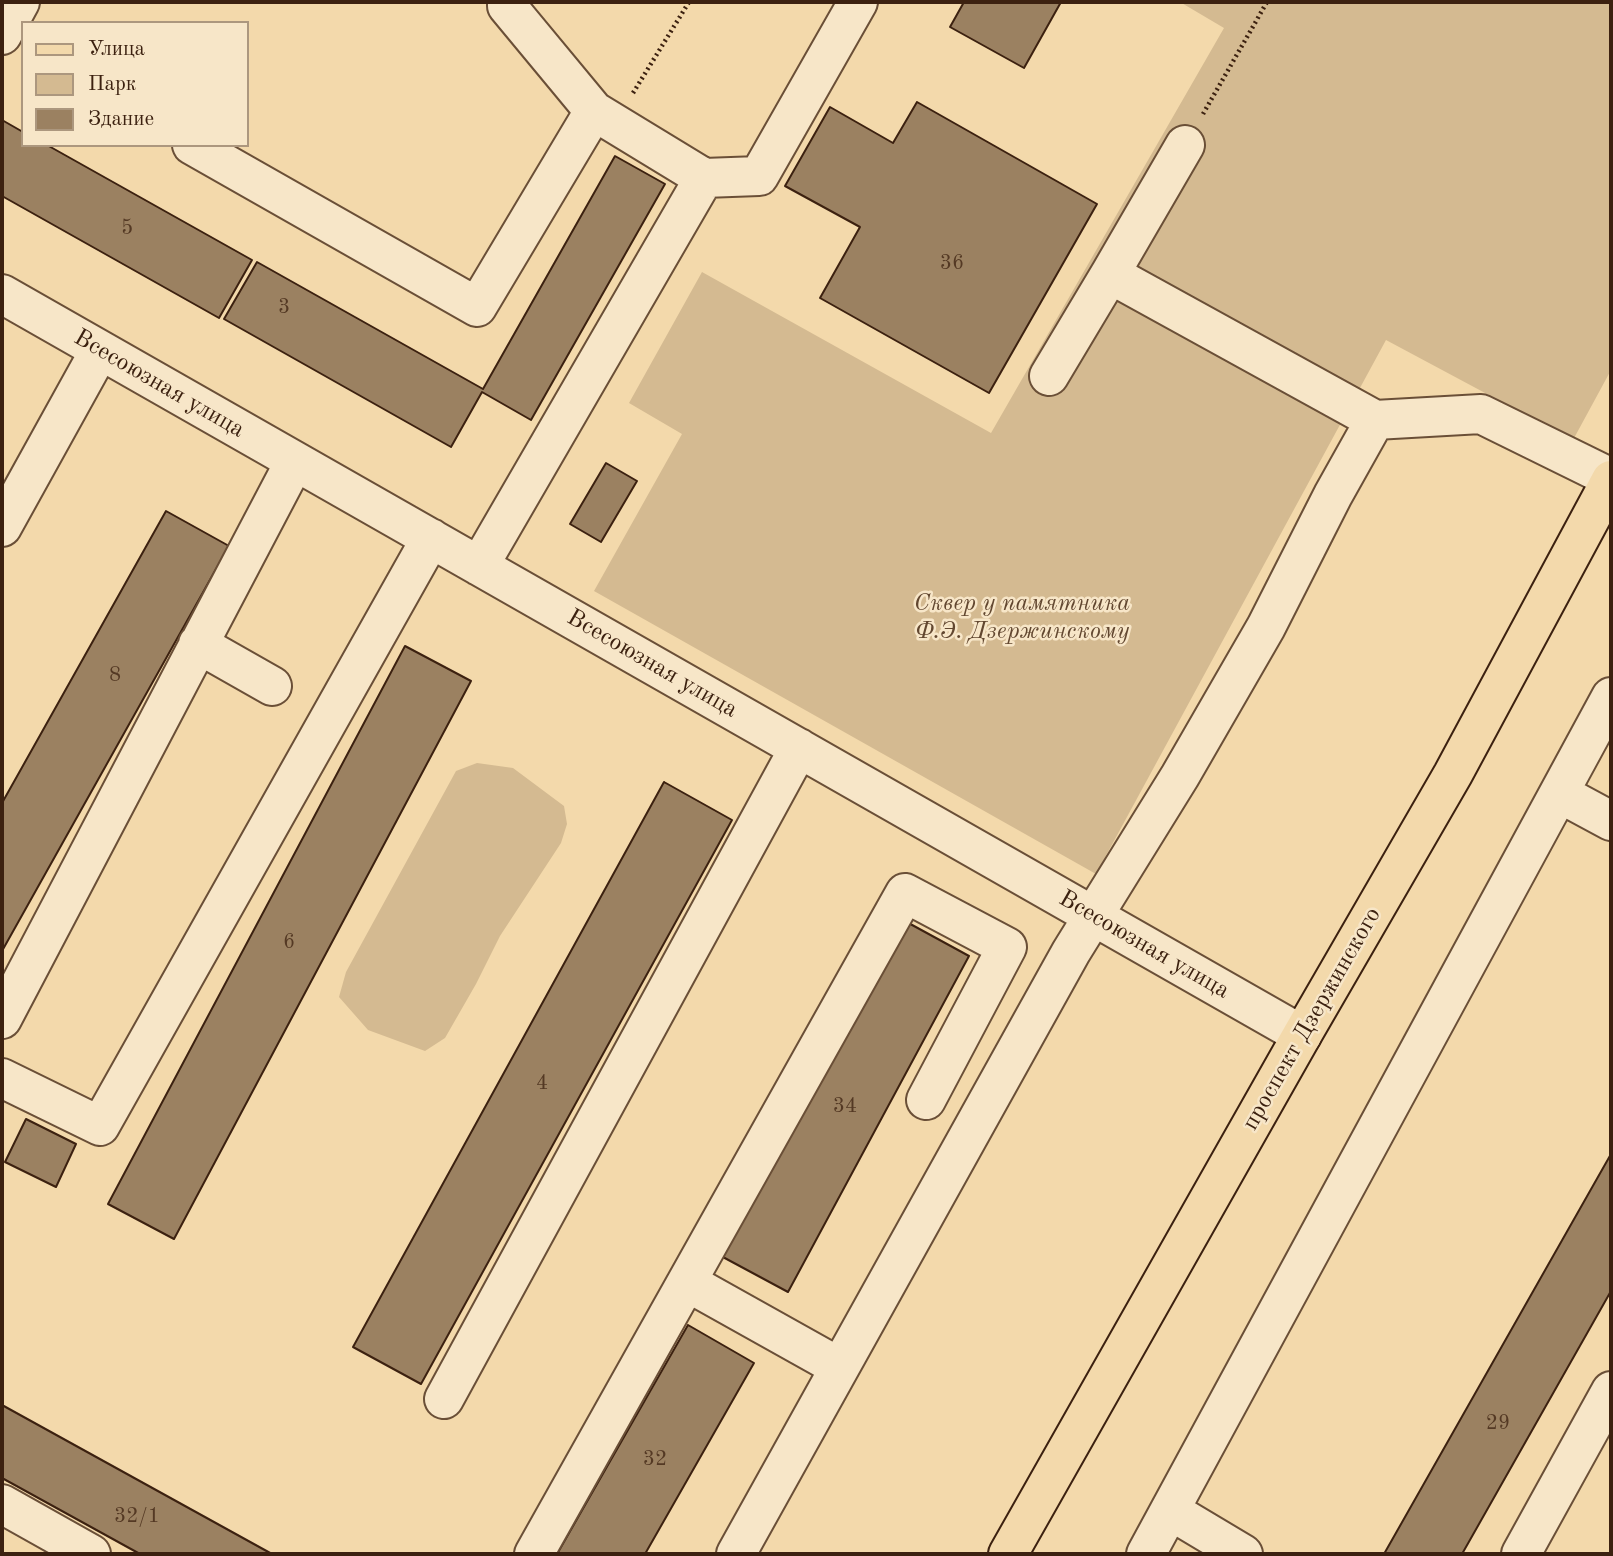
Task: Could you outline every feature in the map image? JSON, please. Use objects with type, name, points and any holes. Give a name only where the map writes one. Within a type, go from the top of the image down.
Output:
[{"type":"main road","name":"проспект Дзержинского","points":[[1007,1554],[1301,1035],[1453,774],[1611,479]]},
{"type":"street","points":[[20,2],[2,36],[21,49]]},
{"type":"street","points":[[507,2],[507,6],[604,117],[704,178],[759,176],[858,2]]},
{"type":"street","points":[[196,147],[477,307],[604,117]]},
{"type":"street","points":[[1049,376],[1185,145]]},
{"type":"street","points":[[479,566],[704,178]]},
{"type":"street","points":[[1111,274],[1375,421],[1481,414],[1611,479]]},
{"type":"street","name":"Всесоюзная улица","points":[[2,294],[1301,1035]]},
{"type":"street","points":[[2,527],[100,350]]},
{"type":"street","points":[[736,1554],[1093,915],[1180,776],[1266,627],[1333,495],[1375,421]]},
{"type":"street","points":[[2,1019],[295,461]]},
{"type":"street","points":[[2,1078],[100,1126],[431,538]]},
{"type":"street","points":[[198,644],[272,686]]},
{"type":"street","points":[[1146,1554],[1611,696]]},
{"type":"street","points":[[444,1399],[799,748]]},
{"type":"street","points":[[1559,793],[1611,821]]},
{"type":"street","points":[[534,1554],[905,893],[1007,947],[1072,952]]},
{"type":"street","points":[[926,1100],[1007,947]]},
{"type":"street","points":[[687,1282],[839,1367]]},
{"type":"street","points":[[1521,1554],[1611,1391]]},
{"type":"street","points":[[2,1504],[91,1554]]},
{"type":"street","points":[[1171,1511],[1243,1554]]},
{"type":"path","points":[[604,117],[689,2]]},
{"type":"path","points":[[1185,145],[1267,2]]},
{"type":"green space","name":"Сквер у памятника Ф.Э. Дзержинскому","points":[[1180,2],[1611,2],[1611,370],[1573,440],[1386,340],[1096,874],[594,591],[682,434],[629,403],[702,272],[991,433],[1224,28]]},
{"type":"green space","points":[[477,763],[513,768],[564,806],[567,824],[561,843],[500,936],[445,1038],[425,1051],[368,1030],[339,997],[346,972],[456,771]]},
{"type":"building","points":[[964,2],[1061,2],[1024,68],[950,27]]},
{"type":"building","points":[[917,102],[1097,204],[989,393],[820,298],[860,227],[785,186],[830,107],[893,143]]},
{"type":"building","points":[[2,120],[21,131],[21,147],[51,147],[252,260],[219,318],[2,196]]},
{"type":"building","points":[[615,156],[665,184],[531,420],[482,392],[451,447],[224,319],[257,262],[483,389]]},
{"type":"building","points":[[606,463],[637,481],[601,542],[570,524]]},
{"type":"building","points":[[166,511],[229,546],[2,951],[2,803]]},
{"type":"building","points":[[405,646],[471,681],[174,1239],[108,1204]]},
{"type":"building","points":[[664,782],[732,820],[421,1384],[353,1347]]},
{"type":"building","points":[[903,920],[969,956],[788,1292],[721,1256]]},
{"type":"building","points":[[26,1119],[76,1144],[56,1187],[5,1162]]},
{"type":"building","points":[[1611,1154],[1611,1291],[1462,1554],[1384,1554]]},
{"type":"building","points":[[688,1325],[754,1363],[645,1554],[557,1554]]},
{"type":"building","points":[[2,1405],[272,1554],[140,1554],[2,1478]]}]
